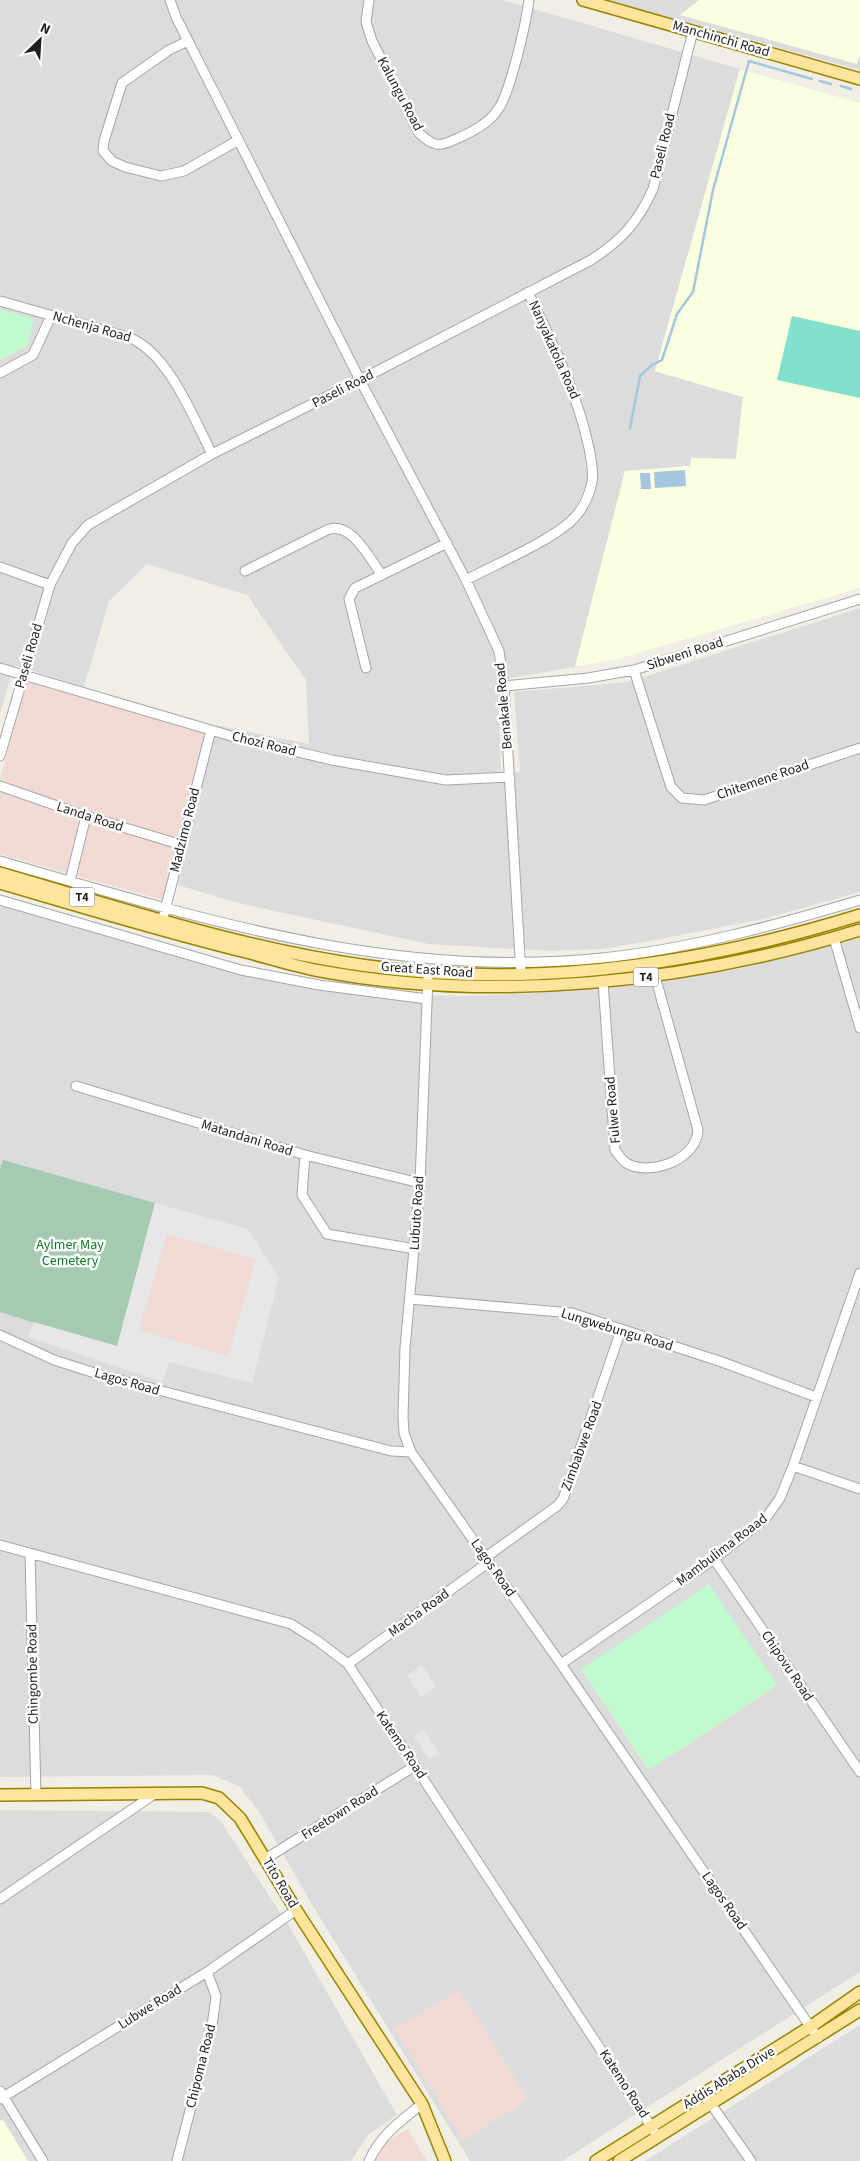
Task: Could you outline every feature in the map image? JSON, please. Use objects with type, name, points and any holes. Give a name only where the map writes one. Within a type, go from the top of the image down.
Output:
[{"type":"main road","name":"Manchinchi Road","points":[[583,0],[860,79]]},
{"type":"main road","name":"Great East Road","points":[[0,873],[162,925],[314,970],[428,978],[496,986],[603,982],[655,976],[779,953],[860,930]]},
{"type":"main road","name":"Great East Road","points":[[0,883],[162,925]]},
{"type":"main road","name":"Great East Road","points":[[428,978],[606,970],[655,964],[768,941],[860,915]]},
{"type":"main road","name":"Tito Road","points":[[0,1795],[202,1793],[219,1798],[240,1818],[296,1910],[422,2104],[445,2161]]},
{"type":"main road","name":"Addis Ababa Drive","points":[[596,2161],[810,2026],[858,1998]]},
{"type":"main road","name":"Addis Ababa Drive","points":[[618,2161],[711,2105],[860,2010]]},
{"type":"street","name":"Benakale Road","points":[[170,0],[237,141],[360,380],[447,543],[499,651],[504,686],[521,974]]},
{"type":"street","name":"Kalungu Road","points":[[369,0],[366,22],[372,41],[420,133],[429,142],[442,145],[475,130],[500,107],[529,0]]},
{"type":"street","name":"Paseli Road","points":[[0,756],[50,585],[72,543],[88,525],[212,454],[592,260],[616,244],[642,212],[653,189],[693,31]]},
{"type":"street","points":[[188,41],[169,50],[122,83],[104,142],[105,155],[125,167],[161,176],[184,170],[237,141]]},
{"type":"street","name":"Nanyakatola Road","points":[[466,580],[559,531],[577,514],[587,497],[592,482],[593,468],[588,443],[572,386],[528,292]]},
{"type":"street","name":"Nchenja Road","points":[[0,301],[128,337],[153,352],[163,364],[212,454]]},
{"type":"street","points":[[0,372],[33,355],[51,316]]},
{"type":"street","points":[[245,571],[327,530],[338,527],[348,532],[382,574]]},
{"type":"street","points":[[366,668],[349,599],[355,588],[447,543]]},
{"type":"street","points":[[0,567],[50,585]]},
{"type":"street","name":"Sibweni Road","points":[[504,686],[588,678],[634,670],[860,599]]},
{"type":"street","name":"Chozi Road","points":[[0,668],[211,730],[322,758],[446,780],[510,777]]},
{"type":"street","name":"Chitemene Road","points":[[634,670],[671,787],[682,798],[704,800],[860,748]]},
{"type":"street","name":"Madzimo Road","points":[[162,925],[211,730]]},
{"type":"street","name":"Landa Road","points":[[0,786],[86,816],[182,845]]},
{"type":"street","points":[[70,881],[86,816]]},
{"type":"street","points":[[0,861],[166,908],[257,931],[378,954],[418,959],[520,962],[602,958],[693,943],[767,927],[860,900]]},
{"type":"street","points":[[47,887],[50,875]]},
{"type":"street","points":[[0,900],[241,970],[319,986],[427,999]]},
{"type":"street","points":[[834,938],[860,1028]]},
{"type":"street","name":"Fulwe Road","points":[[603,982],[615,1150],[629,1164],[639,1167],[665,1165],[693,1148],[698,1130],[655,976]]},
{"type":"street","name":"Lubuto Road","points":[[410,1452],[404,1432],[403,1417],[405,1348],[420,1183],[428,978]]},
{"type":"street","name":"Matandani Road","points":[[76,1086],[305,1155],[420,1183]]},
{"type":"street","points":[[305,1155],[302,1195],[327,1234],[415,1249]]},
{"type":"street","name":"Mambulima Roaad","points":[[561,1664],[714,1559],[766,1518],[780,1498],[793,1466],[860,1273]]},
{"type":"street","name":"Lungwebungu Road","points":[[410,1299],[560,1311],[722,1362],[816,1397]]},
{"type":"street","name":"Zimbabwe Road","points":[[488,1560],[557,1506],[563,1499],[621,1330]]},
{"type":"street","name":"Lagos Road","points":[[0,1335],[54,1360],[101,1375],[391,1452],[410,1452],[561,1664],[818,2038]]},
{"type":"street","points":[[793,1466],[860,1489]]},
{"type":"street","name":"Katemo Road","points":[[0,1546],[290,1624],[318,1641],[348,1664],[658,2137]]},
{"type":"street","name":"Chingombe Road","points":[[30,1554],[36,1794]]},
{"type":"street","name":"Chipovu Road","points":[[714,1559],[860,1772]]},
{"type":"street","name":"Macha Road","points":[[348,1664],[488,1560]]},
{"type":"street","name":"Freetown Road","points":[[265,1859],[415,1766]]},
{"type":"street","points":[[0,1899],[156,1793]]},
{"type":"street","name":"Lubwe Road","points":[[1,2096],[207,1972],[296,1910]]},
{"type":"street","name":"Chipoma Road","points":[[177,2161],[212,2026],[216,1996],[207,1972]]},
{"type":"street","points":[[704,2093],[751,2161]]},
{"type":"street","points":[[1,2096],[43,2161]]},
{"type":"street","points":[[369,2161],[375,2147],[394,2126],[422,2104]]},
{"type":"shaded area","points":[[0,0],[503,0],[740,69],[655,371],[743,397],[736,459],[692,458],[690,466],[625,471],[575,667],[498,680],[501,770],[494,771],[520,772],[514,692],[628,682],[860,608],[860,892],[763,919],[650,941],[601,949],[550,951],[429,944],[238,903],[178,885],[215,725],[309,744],[306,680],[247,595],[147,564],[109,601],[84,687],[14,665],[0,714]]},
{"type":"shaded area","points":[[606,0],[860,0],[860,70],[856,69]]},
{"type":"shaded area","points":[[699,0],[860,0],[860,55],[857,64],[680,15]]},
{"type":"shaded area","points":[[740,69],[860,103],[860,588],[618,659],[575,667],[625,471],[690,466],[691,458],[736,459],[743,397],[655,371]]},
{"type":"shaded area","points":[[792,316],[860,331],[860,398],[777,380]]},
{"type":"shaded area","points":[[685,470],[686,486],[655,488],[654,472]]},
{"type":"shaded area","points":[[640,473],[650,473],[651,489],[641,489]]},
{"type":"shaded area","points":[[29,674],[211,725],[163,900],[0,854],[0,779]]},
{"type":"shaded area","points":[[0,901],[246,970],[398,995],[477,996],[591,990],[729,971],[860,938],[860,1972],[562,2161],[470,2161],[311,1903],[261,1815],[240,1787],[213,1775],[0,1777]]},
{"type":"shaded area","points":[[155,1203],[248,1229],[279,1278],[252,1383],[169,1362],[163,1382],[28,1337],[34,1322],[117,1346]],"holes":[[[167,1234],[256,1259],[228,1356],[139,1330]]]},
{"type":"shaded area","points":[[167,1233],[256,1259],[228,1356],[139,1330]]},
{"type":"shaded area","points":[[422,1665],[436,1687],[421,1697],[407,1675]]},
{"type":"shaded area","points":[[423,1730],[439,1753],[429,1759],[414,1737]]},
{"type":"shaded area","points":[[0,1810],[208,1812],[220,1820],[292,1931],[397,2115],[368,2135],[351,2161],[0,2161]]},
{"type":"shaded area","points":[[459,1990],[528,2099],[463,2141],[395,2029]]},
{"type":"shaded area","points":[[860,2025],[860,2161],[645,2161]]},
{"type":"shaded area","points":[[3,2120],[28,2161],[0,2161],[0,2121]]},
{"type":"shaded area","points":[[408,2129],[427,2161],[373,2161],[377,2148]]},
{"type":"green space","points":[[0,309],[34,319],[27,346],[0,360]]},
{"type":"green space","name":"Aylmer May Cemetery","points":[[3,1160],[155,1203],[117,1349],[0,1312],[0,1169]]},
{"type":"green space","points":[[709,1584],[777,1685],[649,1770],[581,1669]]},
{"type":"waterway","points":[[630,428],[640,376],[652,365],[662,360],[677,314],[693,292],[713,190],[749,61],[812,79]]},
{"type":"waterway","points":[[820,81],[831,84]]},
{"type":"waterway","points":[[841,86],[851,89]]}]
